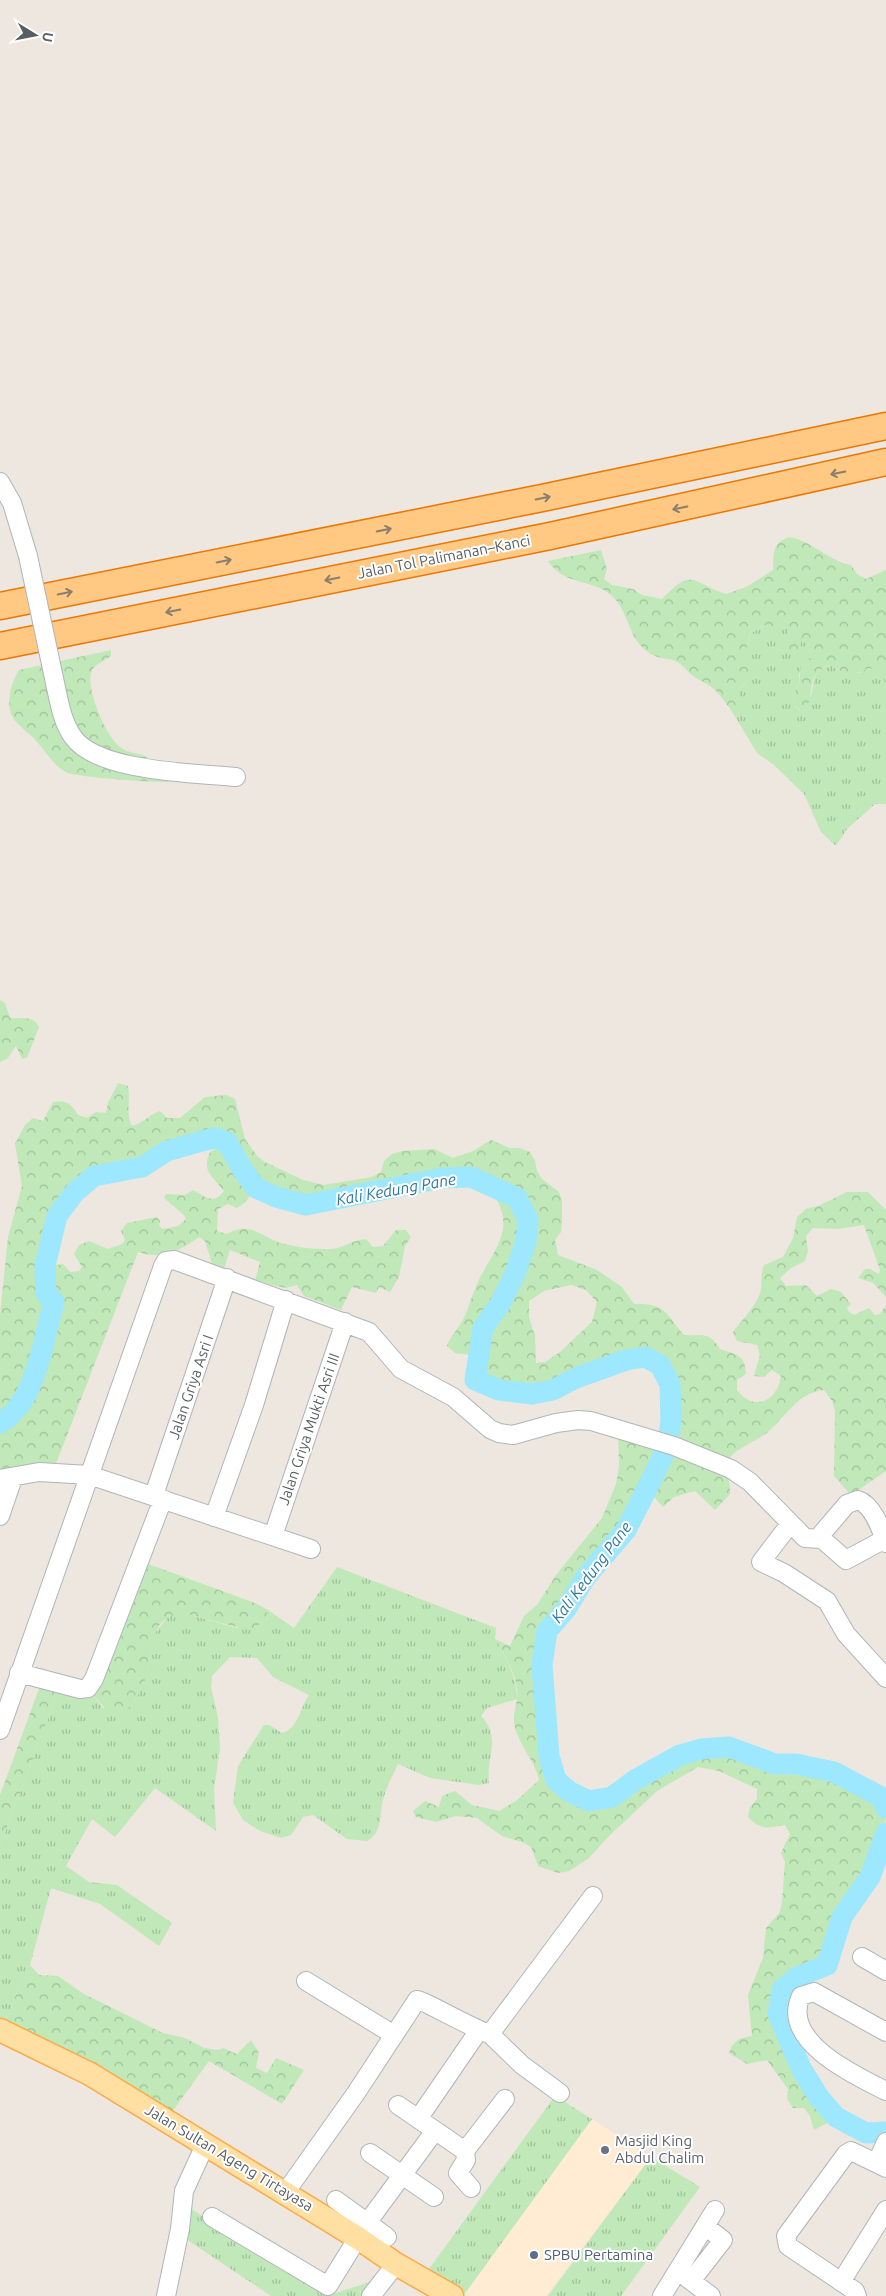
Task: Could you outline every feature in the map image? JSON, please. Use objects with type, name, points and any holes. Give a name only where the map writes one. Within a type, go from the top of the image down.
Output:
[{"type":"highway","points":[[0,606],[532,500],[886,426]]},
{"type":"highway","name":"Jalan Tol Palimanan–Kanci","points":[[0,646],[550,536],[886,462]]},
{"type":"main road","name":"Jalan Sultan Ageng Tirtayasa","points":[[0,2030],[90,2074],[201,2152],[285,2193],[358,2238],[392,2269],[452,2296]]},
{"type":"street","points":[[0,482],[12,503],[28,556],[55,683],[63,715],[73,737],[90,752],[113,761],[141,767],[236,777]]},
{"type":"street","points":[[0,1730],[166,1261],[174,1260],[227,1278],[369,1332],[401,1369],[453,1397],[490,1429],[500,1433],[519,1434],[578,1420],[591,1421],[674,1446],[731,1469],[750,1482],[804,1538],[818,1538],[848,1560],[885,1541],[870,1510],[866,1504],[858,1500],[847,1504],[818,1538]]},
{"type":"street","name":"Jalan Griya Asri I","points":[[19,1673],[80,1689],[88,1688],[94,1679],[158,1497],[227,1278]]},
{"type":"street","points":[[214,1517],[254,1404],[286,1300]]},
{"type":"street","name":"Jalan Griya Mukti Asri III","points":[[273,1536],[345,1322]]},
{"type":"street","points":[[0,1516],[7,1479],[39,1472],[89,1475],[311,1550]]},
{"type":"street","points":[[790,1524],[761,1562],[781,1572],[827,1602],[846,1634],[886,1678]]},
{"type":"street","points":[[418,2119],[482,2035],[593,1896]]},
{"type":"street","points":[[862,1957],[886,1972]]},
{"type":"street","points":[[306,1981],[394,2035]]},
{"type":"street","points":[[886,2032],[814,1992],[801,1996],[798,2002],[796,2017],[802,2030],[825,2055],[838,2065],[886,2091]]},
{"type":"street","points":[[285,2193],[394,2035],[412,2005],[419,2000],[482,2035],[560,2093]]},
{"type":"street","points":[[471,2188],[458,2174],[466,2160],[465,2151],[505,2099]]},
{"type":"street","points":[[398,2105],[434,2132],[465,2151]]},
{"type":"street","points":[[212,2217],[325,2286],[330,2284],[358,2238],[402,2174],[434,2132]]},
{"type":"street","points":[[166,2296],[180,2229],[184,2191],[201,2152]]},
{"type":"street","points":[[857,2296],[855,2291],[788,2246],[786,2236],[846,2154],[852,2152],[882,2156]]},
{"type":"street","points":[[370,2153],[434,2197]]},
{"type":"street","points":[[336,2200],[358,2238]]},
{"type":"street","points":[[662,2296],[684,2276],[705,2226],[715,2210]]},
{"type":"street","points":[[841,2282],[886,2210]]},
{"type":"street","points":[[358,2238],[388,2237]]},
{"type":"street","points":[[371,2296],[392,2269]]},
{"type":"street","points":[[684,2276],[711,2296]]},
{"type":"shaded area","points":[[592,2119],[651,2157],[546,2296],[463,2296]]},
{"type":"green space","points":[[790,537],[806,543],[836,560],[851,565],[857,574],[866,579],[886,570],[886,684],[878,670],[868,668],[858,673],[849,673],[840,671],[830,665],[823,668],[815,676],[808,705],[801,711],[793,704],[794,693],[799,684],[801,664],[810,658],[809,647],[802,639],[800,648],[793,655],[786,647],[790,637],[786,627],[776,628],[766,625],[751,633],[747,646],[750,678],[739,689],[739,711],[736,718],[713,688],[693,676],[678,662],[657,657],[644,649],[635,637],[622,609],[613,597],[597,587],[563,575],[548,561],[601,550],[607,569],[604,579],[612,585],[633,589],[642,595],[662,599],[680,583],[692,580],[726,594],[746,587],[773,570],[774,553],[777,545]]},
{"type":"green space","points":[[766,625],[776,628],[786,627],[790,637],[802,639],[809,647],[810,658],[799,674],[799,684],[794,693],[793,704],[800,711],[811,696],[817,672],[831,665],[840,671],[859,673],[868,668],[878,670],[886,684],[886,804],[875,804],[847,829],[836,846],[821,832],[804,794],[774,765],[757,753],[736,718],[739,711],[739,689],[747,682],[749,676],[746,654],[750,636],[751,633]]},
{"type":"green space","points":[[111,650],[111,656],[93,668],[90,677],[94,699],[103,722],[114,741],[120,747],[148,758],[133,760],[171,781],[120,780],[68,773],[55,764],[13,718],[9,707],[9,700],[19,670]]},
{"type":"green space","points":[[0,1000],[5,1003],[10,1018],[30,1019],[37,1023],[39,1027],[27,1058],[22,1059],[16,1046],[7,1059],[0,1062]]},
{"type":"green space","points":[[118,1083],[128,1086],[128,1112],[132,1126],[160,1111],[167,1118],[180,1118],[205,1097],[226,1095],[235,1099],[245,1139],[257,1156],[265,1162],[303,1180],[324,1185],[372,1177],[381,1172],[384,1161],[392,1154],[402,1151],[434,1149],[453,1158],[473,1151],[491,1140],[510,1148],[520,1148],[530,1152],[542,1179],[559,1192],[562,1201],[561,1232],[555,1240],[558,1255],[597,1270],[622,1287],[634,1304],[653,1305],[664,1311],[684,1335],[708,1337],[720,1349],[739,1356],[744,1363],[746,1374],[737,1380],[737,1390],[750,1401],[757,1402],[770,1398],[779,1385],[781,1376],[772,1370],[764,1377],[754,1376],[760,1355],[757,1345],[737,1341],[733,1332],[757,1301],[761,1289],[764,1265],[783,1257],[793,1238],[797,1217],[806,1209],[818,1206],[847,1192],[868,1192],[886,1210],[886,1297],[873,1283],[858,1278],[865,1269],[870,1269],[879,1274],[880,1270],[864,1225],[838,1229],[813,1228],[806,1236],[808,1251],[805,1261],[791,1268],[780,1278],[786,1286],[806,1285],[817,1296],[831,1289],[841,1292],[851,1304],[847,1308],[849,1312],[854,1315],[869,1308],[875,1315],[880,1314],[886,1305],[886,1471],[851,1495],[834,1476],[835,1411],[832,1401],[824,1390],[805,1396],[772,1429],[731,1456],[727,1468],[730,1494],[715,1510],[695,1491],[674,1497],[663,1507],[652,1495],[668,1458],[675,1434],[676,1406],[671,1378],[666,1367],[657,1358],[646,1353],[636,1353],[615,1358],[558,1383],[535,1389],[513,1388],[479,1378],[487,1330],[503,1306],[519,1276],[531,1242],[532,1219],[520,1194],[472,1173],[442,1174],[306,1200],[278,1193],[259,1184],[245,1167],[230,1138],[215,1134],[165,1147],[140,1163],[92,1172],[72,1190],[53,1214],[41,1266],[42,1295],[49,1303],[38,1349],[20,1397],[11,1409],[0,1418],[0,1315],[8,1237],[22,1186],[15,1144],[25,1125],[33,1118],[43,1121],[53,1102],[68,1103],[78,1115],[87,1118],[96,1112],[106,1113],[108,1103]],"holes":[[[571,1285],[586,1290],[597,1302],[592,1322],[560,1352],[545,1362],[536,1363],[535,1336],[529,1317],[529,1301],[544,1291]]]},
{"type":"green space","points":[[224,1145],[238,1172],[253,1191],[246,1202],[237,1208],[228,1204],[218,1209],[217,1231],[227,1234],[235,1230],[250,1229],[284,1244],[305,1248],[331,1249],[366,1239],[373,1247],[383,1246],[396,1230],[406,1230],[411,1237],[405,1246],[399,1277],[390,1292],[379,1287],[376,1293],[352,1287],[341,1310],[304,1296],[297,1285],[286,1288],[255,1281],[260,1262],[230,1250],[224,1269],[212,1264],[205,1241],[199,1237],[170,1253],[155,1255],[138,1252],[54,1469],[0,1473],[0,1428],[14,1417],[25,1404],[34,1388],[58,1301],[50,1292],[50,1266],[63,1264],[70,1272],[79,1271],[82,1267],[74,1254],[79,1245],[89,1241],[108,1249],[122,1244],[125,1240],[121,1231],[127,1223],[157,1217],[160,1221],[159,1226],[163,1229],[178,1226],[186,1219],[184,1215],[164,1198],[166,1194],[185,1195],[193,1190],[209,1198],[217,1198],[224,1191],[212,1178],[207,1164],[210,1152]]},
{"type":"green space","points":[[493,1194],[514,1201],[524,1221],[522,1241],[511,1273],[496,1302],[479,1327],[473,1360],[470,1355],[455,1353],[447,1346],[468,1309],[477,1284],[500,1240],[503,1230],[503,1219],[500,1207]]},
{"type":"green space","points":[[618,1432],[664,1443],[622,1527],[581,1576],[562,1606],[543,1629],[538,1665],[545,1757],[553,1783],[568,1796],[589,1805],[614,1801],[637,1784],[682,1759],[701,1753],[729,1751],[774,1769],[795,1769],[832,1776],[878,1800],[886,1819],[866,1875],[838,1915],[824,1962],[795,1973],[778,1988],[773,2015],[797,2070],[814,2099],[833,2120],[814,2130],[810,2116],[804,2108],[793,2108],[787,2099],[788,2089],[767,2060],[747,2064],[729,2053],[737,2041],[752,2036],[748,1995],[763,1958],[766,1928],[780,1912],[785,1862],[781,1853],[790,1834],[785,1825],[765,1827],[748,1817],[750,1807],[757,1799],[757,1789],[719,1771],[698,1767],[657,1791],[609,1836],[588,1859],[569,1871],[558,1873],[538,1866],[531,1847],[502,1836],[477,1818],[456,1816],[436,1822],[416,1817],[413,1811],[425,1801],[439,1807],[442,1796],[455,1791],[472,1805],[499,1811],[516,1801],[539,1780],[535,1767],[514,1725],[517,1695],[516,1683],[509,1663],[495,1639],[510,1646],[524,1616],[537,1605],[556,1575],[602,1518],[616,1484],[619,1466]]},
{"type":"green space","points":[[140,1561],[255,1603],[268,1610],[266,1621],[248,1630],[187,1614],[175,1615],[166,1619],[159,1625],[155,1633],[145,1679],[137,1697],[121,1715],[111,1715],[92,1694]]},
{"type":"green space","points":[[337,1567],[496,1628],[495,1639],[510,1668],[517,1691],[517,1699],[487,1708],[481,1716],[491,1732],[492,1740],[489,1783],[479,1785],[430,1778],[398,1764],[384,1795],[378,1829],[368,1841],[347,1839],[313,1815],[303,1817],[291,1835],[281,1838],[260,1831],[243,1820],[233,1803],[238,1766],[264,1725],[269,1725],[282,1733],[292,1727],[309,1695],[273,1677],[257,1658],[230,1657],[212,1676],[211,1687],[218,1717],[220,1748],[214,1789],[216,1831],[155,1788],[115,1837],[92,1819],[66,1866],[89,1882],[117,1885],[172,1923],[159,1946],[100,1904],[51,1888],[30,1965],[39,1975],[20,1983],[9,2014],[3,2018],[0,2016],[0,1846],[52,1708],[57,1688],[92,1694],[103,1708],[135,1701],[147,1673],[154,1634],[167,1618],[176,1613],[187,1614],[237,1628],[266,1621],[268,1610],[294,1628]]},
{"type":"green space","points":[[40,1686],[57,1688],[52,1708],[0,1846],[0,1795]]},
{"type":"green space","points":[[39,1975],[58,1976],[84,1994],[163,2033],[185,2038],[204,2048],[218,2050],[223,2048],[237,2054],[251,2040],[259,2053],[256,2068],[267,2073],[276,2058],[304,2070],[282,2104],[209,2061],[172,2112],[0,2023],[0,2016],[3,2018],[9,2014],[20,1983]]},
{"type":"green space","points":[[555,2096],[592,2119],[463,2296],[461,2296],[426,2273]]},
{"type":"green space","points":[[651,2157],[700,2187],[621,2296],[548,2296]]},
{"type":"green space","points":[[188,2207],[320,2288],[336,2293],[376,2280],[363,2296],[271,2296],[183,2237]]},
{"type":"waterway","name":"Kali Kedung Pane","points":[[0,1423],[12,1413],[22,1400],[37,1368],[42,1351],[54,1302],[46,1293],[45,1266],[57,1216],[75,1192],[94,1176],[142,1167],[167,1151],[215,1138],[227,1142],[242,1169],[256,1188],[276,1197],[306,1205],[442,1178],[471,1177],[517,1198],[528,1220],[526,1241],[515,1274],[500,1304],[483,1328],[475,1380],[499,1390],[532,1394],[553,1390],[576,1378],[626,1360],[645,1357],[660,1365],[670,1384],[671,1420],[668,1444],[655,1473],[626,1530],[585,1578],[566,1609],[547,1631],[542,1665],[549,1756],[556,1780],[570,1792],[589,1801],[612,1797],[635,1780],[680,1755],[701,1749],[729,1747],[775,1764],[796,1764],[834,1772],[881,1797],[886,1808]]},
{"type":"waterway","name":"Kali Kedung Pane","points":[[886,1833],[870,1877],[842,1917],[827,1965],[797,1977],[782,1990],[778,2014],[801,2068],[818,2096],[836,2117],[866,2133],[886,2132]]},
{"type":"place","name":"Masjid King Abdul Chalim","points":[[605,2150]]},
{"type":"place","name":"SPBU Pertamina","points":[[534,2255]]}]
